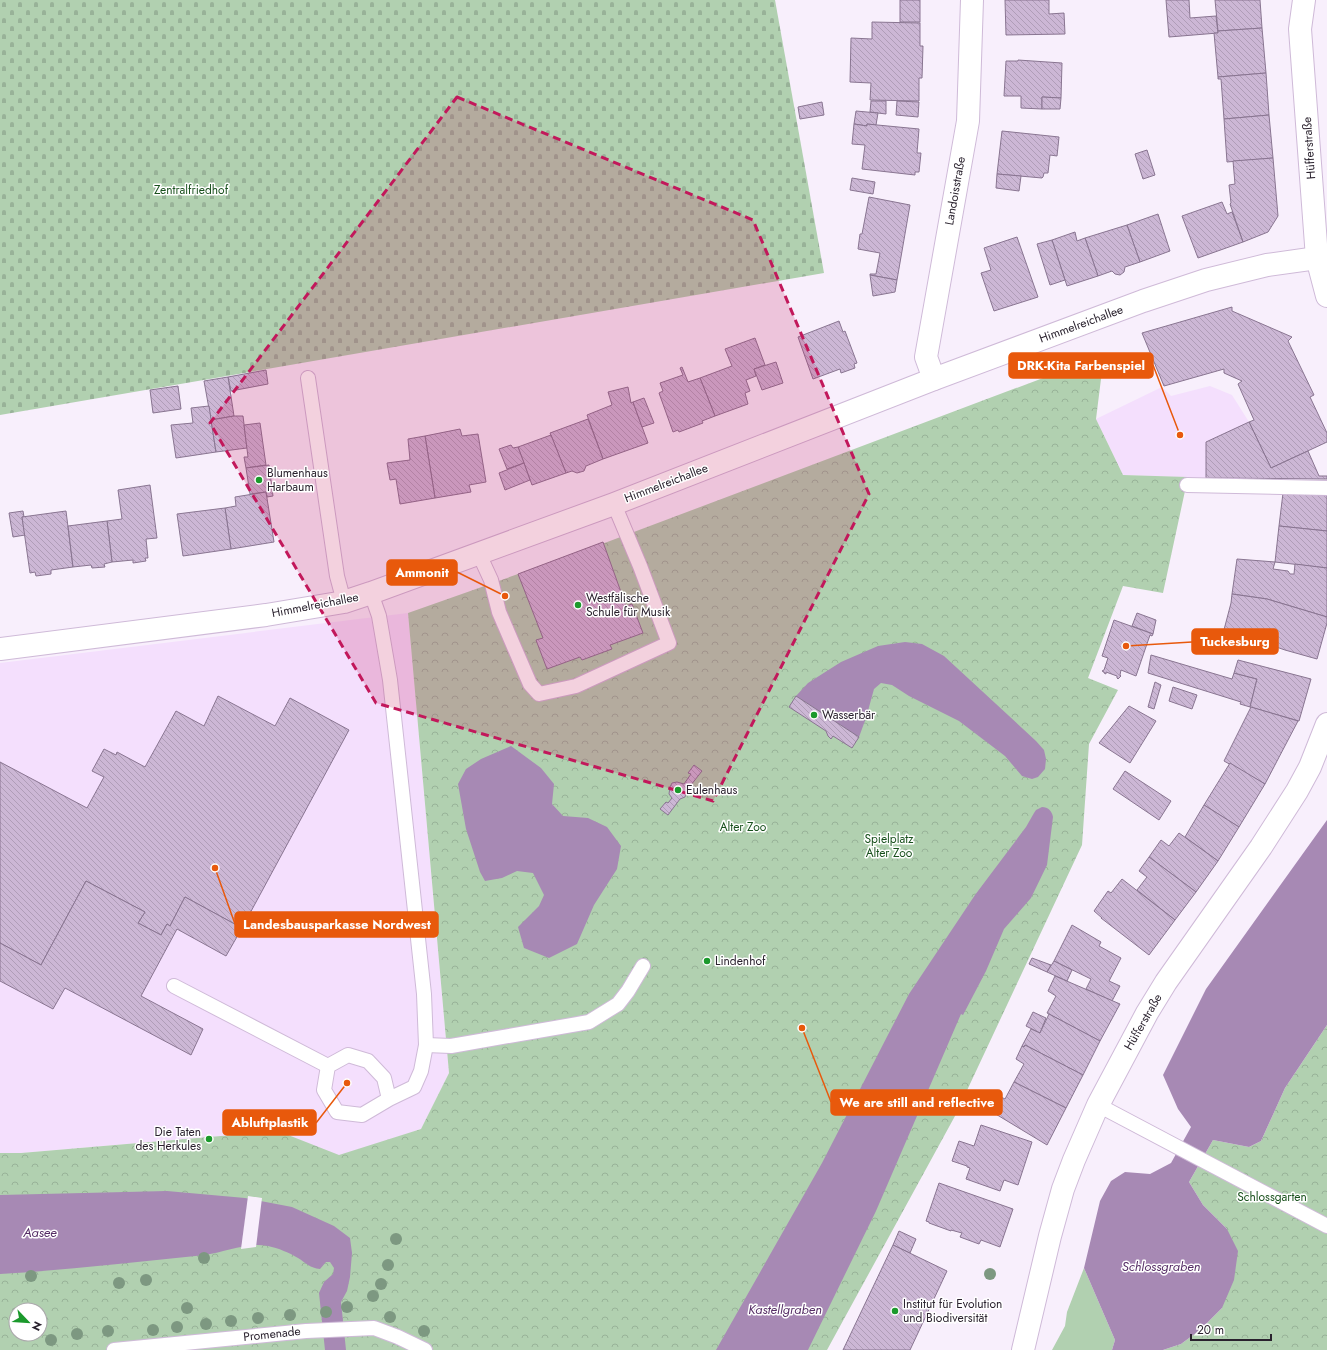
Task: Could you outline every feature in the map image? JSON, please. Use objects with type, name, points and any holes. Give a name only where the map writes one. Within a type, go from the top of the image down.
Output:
[{"type":"street","name":"Landoisstraße","points":[[934,379],[926,357],[968,121],[972,0]]},
{"type":"street","name":"Hüfferstraße","points":[[1304,0],[1300,29],[1318,258],[1327,296]]},
{"type":"street","name":"Himmelreichallee","points":[[0,649],[266,615],[344,602],[614,504],[934,379],[1143,301],[1206,280],[1267,265],[1318,258]]},
{"type":"street","name":"Hüfferstraße","points":[[1024,1350],[1061,1195],[1074,1160],[1098,1106],[1147,1013],[1166,982],[1261,847],[1297,791],[1310,767],[1327,724]]},
{"type":"lane","points":[[308,378],[337,576],[344,602]]},
{"type":"lane","points":[[1187,485],[1327,488]]},
{"type":"lane","points":[[479,554],[491,580],[499,612],[530,684],[539,694],[576,686],[669,643],[640,566],[614,504]]},
{"type":"lane","points":[[328,1066],[324,1090],[337,1112],[362,1115],[389,1099],[414,1087],[421,1071],[426,1045],[424,994],[390,680],[379,616],[371,593]]},
{"type":"lane","points":[[426,1045],[450,1046],[589,1022],[618,1004],[628,991],[643,966]]},
{"type":"lane","points":[[174,986],[328,1066]]},
{"type":"lane","points":[[328,1066],[348,1055],[368,1061],[384,1078],[389,1099]]},
{"type":"lane","points":[[1098,1106],[1221,1169],[1327,1226]]},
{"type":"lane","name":"Promenade","points":[[114,1350],[306,1331],[374,1328],[398,1337],[425,1350]]},
{"type":"highlighted area","points":[[457,97],[753,220],[869,494],[713,801],[376,703],[210,423]]},
{"type":"shaded area","points":[[1210,386],[1232,395],[1249,422],[1271,468],[1308,451],[1319,476],[1327,476],[1327,479],[1206,478],[1123,475],[1096,419],[1162,387],[1171,396]]},
{"type":"shaded area","points":[[408,613],[449,1073],[421,1129],[339,1156],[278,1131],[21,1153],[0,1153],[0,663]]},
{"type":"green space","name":"Zentralfriedhof","points":[[0,0],[775,0],[824,273],[0,415]]},
{"type":"green space","name":"Alter Zoo","points":[[1104,355],[1096,419],[1123,475],[1188,477],[1163,593],[1123,586],[1088,678],[1118,690],[1089,744],[1082,845],[955,1116],[827,1350],[0,1350],[0,1153],[21,1153],[278,1131],[339,1155],[421,1129],[449,1073],[408,613],[586,550]]},
{"type":"green space","name":"Schlossgarten","points":[[1327,1025],[1327,1350],[1163,1350],[1181,1344],[1200,1330],[1222,1308],[1227,1229],[1203,1205],[1189,1182],[1213,1140],[1249,1147],[1261,1141],[1285,1088]]},
{"type":"green space","points":[[1084,1268],[1115,1340],[1112,1350],[1052,1350],[1065,1326],[1067,1312]]},
{"type":"water","points":[[905,642],[922,644],[944,656],[1036,741],[1044,750],[1046,759],[1045,769],[1038,777],[1032,779],[1022,776],[1005,756],[959,721],[909,696],[892,685],[881,683],[874,689],[859,737],[796,696],[808,683],[841,662],[878,646]]},
{"type":"water","points":[[511,746],[541,768],[554,784],[552,804],[563,816],[588,818],[607,827],[621,846],[617,869],[594,905],[577,944],[549,958],[524,948],[518,927],[539,906],[544,895],[533,873],[517,871],[502,878],[485,881],[480,872],[466,829],[458,784],[466,769],[481,759]]},
{"type":"water","name":"Kastellgraben","points":[[1042,807],[1049,810],[1053,817],[1047,865],[1031,898],[1004,929],[986,971],[963,1015],[961,1014],[876,1211],[808,1350],[716,1350],[822,1163],[909,994],[975,895],[1026,827],[1036,810]]},
{"type":"water","name":"Schlossgraben","points":[[1327,820],[1327,1025],[1285,1088],[1261,1141],[1249,1147],[1213,1140],[1189,1182],[1203,1205],[1227,1229],[1238,1251],[1234,1280],[1222,1308],[1200,1330],[1181,1344],[1163,1350],[1112,1350],[1115,1340],[1084,1268],[1100,1201],[1111,1181],[1125,1172],[1150,1174],[1171,1163],[1191,1127],[1178,1109],[1163,1075],[1206,989]]},
{"type":"water","name":"Aasee","points":[[167,1191],[245,1198],[292,1207],[334,1226],[350,1238],[352,1253],[350,1277],[347,1291],[341,1302],[346,1350],[325,1350],[319,1293],[324,1282],[333,1274],[334,1268],[330,1262],[326,1262],[320,1269],[311,1266],[288,1253],[268,1246],[252,1245],[205,1255],[0,1274],[0,1195]]},
{"type":"pier","points":[[248,1196],[262,1198],[256,1247],[241,1249]]},
{"type":"building","points":[[900,0],[920,0],[920,22],[900,22]]},
{"type":"building","points":[[1005,0],[1049,0],[1049,14],[1064,13],[1065,34],[1006,35]]},
{"type":"building","points":[[1166,0],[1189,0],[1190,18],[1216,16],[1218,33],[1169,37]]},
{"type":"building","points":[[1215,0],[1260,0],[1262,28],[1218,31]]},
{"type":"building","points":[[872,22],[920,23],[920,46],[923,46],[922,78],[919,78],[919,101],[870,100],[871,83],[850,82],[851,38],[872,39]]},
{"type":"building","points":[[1262,28],[1266,73],[1218,77],[1214,33],[1218,33],[1218,31]]},
{"type":"building","points":[[1018,60],[1062,63],[1061,98],[1042,97],[1042,109],[1021,108],[1021,96],[1004,96],[1006,61]]},
{"type":"building","points":[[1266,73],[1269,115],[1224,119],[1221,79],[1218,79],[1218,77]]},
{"type":"building","points":[[1042,97],[1061,98],[1060,109],[1042,109]]},
{"type":"building","points":[[871,101],[886,101],[886,114],[870,112]]},
{"type":"building","points":[[897,101],[919,102],[918,117],[896,115]]},
{"type":"building","points":[[822,102],[824,115],[800,119],[798,107]]},
{"type":"building","points":[[856,111],[878,113],[876,125],[867,124],[867,126],[854,124]]},
{"type":"building","points":[[1269,115],[1273,158],[1227,162],[1224,119]]},
{"type":"building","points":[[854,124],[919,129],[917,153],[921,153],[919,172],[915,172],[915,175],[862,169],[865,145],[852,144]]},
{"type":"building","points":[[1002,131],[1059,137],[1057,156],[1050,155],[1048,173],[1044,173],[1042,178],[997,174]]},
{"type":"building","points":[[1147,150],[1155,175],[1143,179],[1135,154]]},
{"type":"building","points":[[1273,158],[1278,216],[1268,232],[1243,242],[1230,204],[1229,185],[1235,184],[1233,161]]},
{"type":"building","points":[[997,174],[1021,176],[1019,191],[996,188]]},
{"type":"building","points":[[852,178],[875,182],[873,194],[850,190]]},
{"type":"building","points":[[869,197],[910,205],[897,280],[870,275],[876,274],[880,253],[858,249]]},
{"type":"building","points":[[1222,202],[1227,214],[1232,212],[1243,242],[1198,258],[1182,216]]},
{"type":"building","points":[[1158,214],[1170,251],[1140,262],[1127,225]]},
{"type":"building","points":[[1127,225],[1140,262],[1125,267],[1124,272],[1120,275],[1115,274],[1112,271],[1098,276],[1085,238]]},
{"type":"building","points":[[1075,232],[1077,241],[1085,238],[1098,276],[1067,286],[1052,240]]},
{"type":"building","points":[[1017,237],[1038,297],[994,311],[981,273],[991,270],[984,248]]},
{"type":"building","points":[[1052,240],[1065,280],[1050,285],[1037,244]]},
{"type":"building","points":[[870,275],[897,280],[895,292],[873,296]]},
{"type":"building","points":[[1232,307],[1232,311],[1292,337],[1288,341],[1314,395],[1310,397],[1327,433],[1327,442],[1271,468],[1249,422],[1254,420],[1238,384],[1242,381],[1224,373],[1224,369],[1164,386],[1142,333]]},
{"type":"building","points":[[839,321],[843,332],[845,331],[857,363],[854,364],[855,368],[841,373],[840,369],[813,379],[798,337]]},
{"type":"building","points":[[755,338],[765,365],[754,369],[756,376],[746,380],[750,391],[745,393],[748,404],[715,416],[700,378],[732,366],[725,349]]},
{"type":"building","points":[[776,362],[783,383],[762,390],[754,369]]},
{"type":"building","points":[[682,367],[688,382],[700,378],[715,416],[702,421],[703,423],[679,432],[678,430],[673,432],[659,393],[663,391],[660,383],[683,375],[680,368]]},
{"type":"building","points":[[266,370],[268,384],[231,391],[228,377]]},
{"type":"building","points":[[228,377],[234,416],[211,420],[204,381]]},
{"type":"building","points":[[178,386],[181,409],[153,413],[150,390]]},
{"type":"building","points":[[628,387],[631,403],[633,402],[648,443],[603,459],[587,415],[612,405],[608,392]]},
{"type":"building","points":[[644,398],[654,423],[642,427],[633,402]]},
{"type":"building","points":[[209,406],[216,452],[176,458],[171,425],[193,423],[191,408]]},
{"type":"building","points":[[243,416],[247,448],[216,452],[211,420]]},
{"type":"building","points":[[588,419],[603,459],[586,466],[584,471],[577,473],[572,471],[566,473],[550,433]]},
{"type":"building","points":[[1249,422],[1271,468],[1308,451],[1319,476],[1327,476],[1327,479],[1206,478],[1206,442]]},
{"type":"building","points":[[260,423],[266,465],[246,468],[244,457],[248,457],[244,425]]},
{"type":"building","points":[[460,429],[462,436],[478,434],[486,482],[469,485],[471,492],[435,498],[425,436]]},
{"type":"building","points":[[551,435],[566,473],[532,485],[518,447]]},
{"type":"building","points":[[425,436],[435,498],[400,504],[396,479],[390,480],[387,463],[410,460],[408,439]]},
{"type":"building","points":[[511,445],[513,448],[518,447],[524,463],[507,469],[499,449]]},
{"type":"building","points":[[524,463],[530,480],[505,490],[499,473]]},
{"type":"building","name":"Blumenhaus Harbaum","points":[[269,465],[273,496],[267,497],[266,492],[250,494],[246,468]]},
{"type":"building","points":[[150,485],[157,538],[146,539],[148,558],[145,558],[146,561],[133,563],[133,560],[112,562],[107,521],[122,519],[118,490]]},
{"type":"building","points":[[266,492],[274,542],[231,549],[225,508],[236,506],[235,497]]},
{"type":"building","points":[[1283,493],[1327,495],[1327,531],[1279,526]]},
{"type":"building","points":[[225,508],[231,549],[183,556],[177,514]]},
{"type":"building","points":[[23,511],[24,517],[22,517],[25,535],[13,537],[9,513]]},
{"type":"building","points":[[66,511],[73,567],[51,570],[51,574],[36,576],[35,572],[30,573],[22,517]]},
{"type":"building","points":[[107,521],[112,562],[104,564],[105,567],[92,568],[91,565],[73,567],[68,526]]},
{"type":"building","points":[[1279,526],[1327,531],[1327,568],[1275,562]]},
{"type":"building","name":"Westfälische Schule für Musik","points":[[603,542],[626,606],[632,604],[643,633],[610,645],[612,649],[582,660],[580,657],[547,669],[536,640],[543,638],[518,574]]},
{"type":"building","points":[[1237,559],[1275,562],[1273,569],[1288,571],[1290,574],[1294,574],[1295,564],[1327,568],[1327,617],[1267,599],[1232,594]]},
{"type":"building","points":[[1232,594],[1267,599],[1327,617],[1327,623],[1317,659],[1256,640],[1252,653],[1220,645]]},
{"type":"building","points":[[1137,613],[1156,620],[1153,634],[1132,626]]},
{"type":"building","points":[[1114,620],[1153,634],[1152,636],[1150,635],[1136,676],[1121,670],[1121,676],[1118,679],[1117,676],[1106,672],[1106,674],[1102,671],[1104,670],[1108,658],[1102,656]]},
{"type":"building","points":[[1151,655],[1232,679],[1234,673],[1257,679],[1250,707],[1240,704],[1241,702],[1148,673]]},
{"type":"building","points":[[1238,660],[1311,679],[1299,721],[1250,707],[1257,679],[1234,673]]},
{"type":"building","points":[[1155,682],[1161,685],[1154,709],[1148,707]]},
{"type":"building","points":[[1173,687],[1197,695],[1192,709],[1169,701]]},
{"type":"building","points":[[218,696],[275,726],[290,698],[349,730],[242,928],[185,897],[170,926],[167,924],[161,935],[138,923],[145,912],[86,881],[41,965],[0,943],[0,762],[87,808],[104,777],[92,771],[104,749],[116,755],[117,752],[145,767],[176,711],[204,726]]},
{"type":"building","name":"Wasserbär","points":[[796,696],[859,737],[852,748],[833,736],[831,739],[826,731],[789,707]]},
{"type":"building","points":[[1129,706],[1156,721],[1130,763],[1099,743]]},
{"type":"building","points":[[1251,707],[1298,721],[1265,784],[1224,761]]},
{"type":"building","points":[[1230,763],[1265,784],[1239,827],[1204,805]]},
{"type":"building","name":"Eulenhaus","points":[[694,765],[702,771],[687,790],[685,797],[680,799],[668,815],[660,809],[672,798],[669,794],[672,783],[677,782],[684,784],[691,774],[688,773]]},
{"type":"building","points":[[1125,771],[1171,801],[1159,820],[1113,789]]},
{"type":"building","points":[[1204,805],[1239,827],[1218,861],[1185,837]]},
{"type":"building","points":[[1179,833],[1218,861],[1196,892],[1149,857],[1161,840],[1169,846]]},
{"type":"building","points":[[1149,857],[1196,892],[1175,920],[1137,890],[1147,877],[1139,871]]},
{"type":"building","points":[[1122,879],[1175,920],[1149,955],[1094,911],[1108,891],[1111,893]]},
{"type":"building","points":[[86,881],[145,912],[138,923],[161,935],[167,924],[170,926],[185,897],[242,928],[226,956],[177,929],[141,996],[203,1029],[191,1055],[65,988],[53,1009],[0,981],[0,943],[41,965]]},
{"type":"building","points":[[1072,925],[1101,942],[1099,946],[1121,958],[1109,981],[1120,986],[1112,1001],[1086,989],[1091,979],[1054,961]]},
{"type":"building","points":[[1032,958],[1051,965],[1047,972],[1029,964]]},
{"type":"building","points":[[1054,961],[1072,970],[1067,981],[1047,972]]},
{"type":"building","points":[[1055,976],[1120,1004],[1100,1041],[1047,1013],[1056,996],[1048,991]]},
{"type":"building","points":[[1033,1012],[1046,1018],[1040,1033],[1026,1026]]},
{"type":"building","points":[[1049,1014],[1100,1041],[1083,1075],[1025,1045],[1024,1047],[1022,1046],[1031,1029],[1040,1033]]},
{"type":"building","points":[[1025,1045],[1083,1075],[1066,1108],[1014,1082],[1024,1064],[1016,1059],[1022,1046],[1024,1047]]},
{"type":"building","points":[[1014,1082],[1066,1108],[1047,1145],[989,1110],[997,1095],[1005,1099]]},
{"type":"building","points":[[981,1125],[1032,1142],[1018,1185],[1004,1180],[1000,1191],[966,1179],[970,1168],[952,1161],[959,1141],[974,1146]]},
{"type":"building","points":[[939,1183],[1013,1209],[1000,1247],[981,1240],[979,1244],[960,1237],[962,1233],[951,1231],[926,1221]]},
{"type":"building","points":[[899,1231],[916,1239],[910,1253],[893,1245]]},
{"type":"building","name":"Institut für Evolution und Biodiversität","points":[[893,1245],[947,1271],[910,1350],[843,1350]]},
{"type":"place","name":"DRK-Kita Farbenspiel","points":[[1180,435]]},
{"type":"place","name":"Blumenhaus Harbaum","points":[[259,480]]},
{"type":"place","name":"Ammonit","points":[[505,596]]},
{"type":"place","name":"Westfälische Schule für Musik","points":[[578,605]]},
{"type":"place","name":"Tuckesburg","points":[[1126,646]]},
{"type":"place","name":"Wasserbär","points":[[814,715]]},
{"type":"place","name":"Eulenhaus","points":[[678,790]]},
{"type":"place","name":"Landesbausparkasse Nordwest","points":[[215,868]]},
{"type":"place","name":"Lindenhof","points":[[707,961]]},
{"type":"place","name":"We are still and reflective","points":[[802,1028]]},
{"type":"place","name":"Abluftplastik","points":[[347,1083]]},
{"type":"place","name":"Die Taten des Herkules","points":[[209,1139]]},
{"type":"place","name":"Institut für Evolution und Biodiversität","points":[[895,1311]]},
{"type":"park label","name":"Spielplatz Alter Zoo","points":[[889,846]]}]
